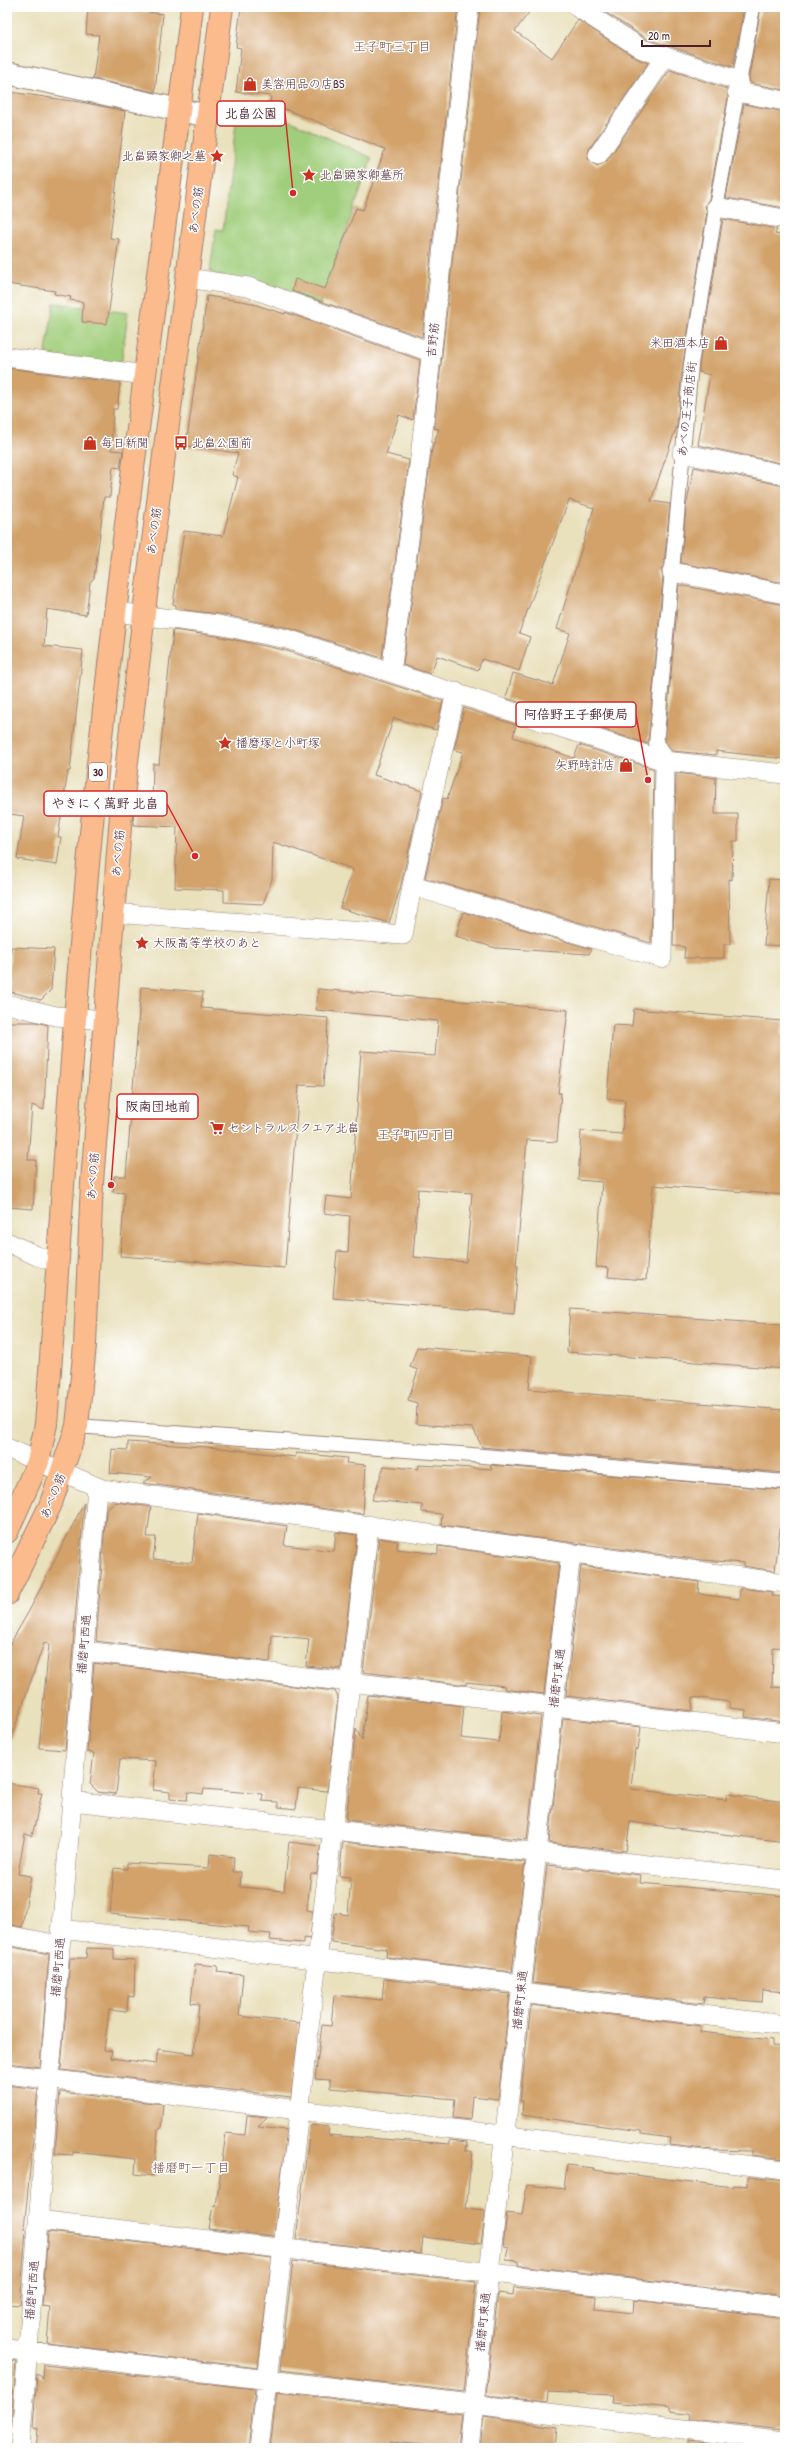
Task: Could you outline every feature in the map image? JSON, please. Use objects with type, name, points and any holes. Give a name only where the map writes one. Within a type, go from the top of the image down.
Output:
[{"type":"main road","name":"30","points":[[7,1532],[38,1462],[46,1424],[75,1019],[94,803],[116,612],[192,7]]},
{"type":"main road","name":"あべの筋","points":[[7,1594],[50,1506],[63,1472],[77,1426],[85,1345],[92,1182],[121,815],[144,616],[222,7]]},
{"type":"street","name":"吉野筋","points":[[391,672],[420,458],[469,7]]},
{"type":"street","points":[[577,7],[642,49],[738,86],[785,101]]},
{"type":"street","name":"あべの王子商店街","points":[[656,744],[691,364],[716,207],[753,7]]},
{"type":"street","points":[[598,154],[665,57]]},
{"type":"street","points":[[7,73],[208,116]]},
{"type":"street","points":[[716,207],[785,218]]},
{"type":"street","points":[[187,278],[248,287],[431,352]]},
{"type":"street","points":[[7,357],[146,375]]},
{"type":"street","points":[[682,453],[785,475]]},
{"type":"street","points":[[672,572],[785,594]]},
{"type":"street","points":[[116,612],[218,625],[287,639],[456,692],[666,761],[785,774]]},
{"type":"street","points":[[113,913],[403,935],[412,886],[456,692]]},
{"type":"street","points":[[412,886],[662,958],[666,761],[656,744]]},
{"type":"street","points":[[7,1004],[75,1019],[105,1020]]},
{"type":"street","points":[[7,1242],[37,1256],[58,1262]]},
{"type":"street","points":[[77,1426],[460,1454],[785,1482]]},
{"type":"street","points":[[7,1448],[102,1490],[785,1583]]},
{"type":"street","name":"播磨町西通","points":[[20,2448],[97,1487]]},
{"type":"street","points":[[259,2448],[283,2249],[302,2109],[317,1959],[368,1526]]},
{"type":"street","name":"播磨町東通","points":[[469,2448],[571,1553]]},
{"type":"street","points":[[84,1651],[785,1733]]},
{"type":"street","points":[[72,1801],[785,1880]]},
{"type":"street","points":[[7,1935],[61,1937],[317,1959],[785,2025]]},
{"type":"street","points":[[7,2074],[302,2109],[785,2170]]},
{"type":"street","points":[[38,2220],[785,2307]]},
{"type":"street","points":[[7,2349],[785,2440]]},
{"type":"green space","points":[[238,107],[273,113],[372,158],[320,304],[214,274],[210,270],[216,229],[223,230]]},
{"type":"green space","points":[[54,303],[128,313],[121,365],[45,357]]},
{"type":"building","points":[[88,7],[111,7],[163,14],[155,92],[93,79],[99,35],[86,34]]},
{"type":"building","points":[[241,7],[458,7],[422,337],[292,291],[295,279],[325,289],[356,208],[363,210],[385,149],[270,103],[271,96],[236,92],[241,48],[236,47]]},
{"type":"building","points":[[480,7],[533,7],[515,31],[552,58],[578,20],[636,58],[648,63],[589,149],[588,159],[597,166],[607,161],[670,70],[727,89],[728,97],[709,199],[705,206],[707,212],[683,363],[677,425],[651,501],[670,504],[664,565],[661,570],[663,577],[648,744],[506,698],[513,673],[553,685],[570,633],[557,629],[594,508],[569,500],[519,633],[530,637],[519,671],[482,659],[478,670],[437,656],[431,674],[403,665],[432,448],[439,429],[434,428]]},
{"type":"building","points":[[597,7],[744,7],[733,67],[647,39]]},
{"type":"building","points":[[761,7],[785,7],[783,32],[785,33],[785,90],[750,83],[749,77]]},
{"type":"building","points":[[10,92],[86,103],[125,111],[110,238],[119,239],[107,324],[82,322],[83,302],[70,300],[71,297],[54,294],[55,291],[7,284],[7,120]]},
{"type":"building","points":[[744,104],[785,112],[785,208],[726,198]]},
{"type":"building","points":[[723,219],[777,229],[775,234],[785,236],[785,464],[698,445],[710,375],[699,372],[699,365]]},
{"type":"building","points":[[207,296],[247,302],[285,314],[285,312],[420,360],[413,420],[399,415],[386,454],[409,460],[382,658],[289,628],[220,614],[176,609],[176,605],[173,604],[184,531],[223,536],[238,477],[232,475],[238,453],[186,446]]},
{"type":"building","points":[[7,368],[120,383],[117,409],[113,409],[111,450],[123,451],[120,468],[113,467],[110,497],[104,497],[94,578],[90,582],[86,615],[47,609],[44,646],[83,650],[70,771],[68,771],[58,837],[61,837],[57,865],[17,859],[24,816],[9,814],[7,810]]},
{"type":"building","points":[[694,467],[785,486],[785,583],[681,563],[686,507]]},
{"type":"building","points":[[679,585],[785,605],[785,759],[716,751],[716,755],[672,751],[665,741]]},
{"type":"building","points":[[173,630],[216,636],[284,650],[443,701],[436,730],[394,718],[374,775],[422,791],[400,889],[389,923],[340,908],[353,869],[273,842],[272,879],[263,904],[224,902],[224,890],[175,888],[177,827],[133,825],[134,809],[152,809],[153,764],[159,764]]},
{"type":"building","points":[[464,708],[516,725],[513,737],[574,758],[579,745],[654,769],[651,943],[425,878],[443,798],[447,799],[463,752],[454,750]]},
{"type":"building","points":[[676,773],[716,778],[715,814],[738,814],[738,841],[733,841],[732,880],[729,879],[730,944],[724,944],[724,958],[684,958],[685,947],[673,946]]},
{"type":"building","points":[[769,879],[785,880],[785,946],[764,945]]},
{"type":"building","points":[[463,912],[592,949],[589,954],[496,948],[456,936]]},
{"type":"building","points":[[11,947],[54,949],[51,990],[41,1000],[8,991]]},
{"type":"building","points":[[141,987],[203,992],[201,1008],[328,1018],[323,1086],[299,1085],[285,1268],[120,1256],[125,1193],[113,1192],[114,1176],[126,1176]]},
{"type":"building","points":[[318,989],[568,1010],[558,1093],[561,1093],[557,1142],[527,1140],[516,1266],[518,1266],[514,1313],[333,1298],[337,1251],[348,1252],[350,1216],[324,1213],[326,1196],[351,1199],[361,1051],[435,1056],[438,1021],[316,1010]],"holes":[[[418,1189],[472,1193],[466,1262],[413,1257]]]},
{"type":"building","points":[[634,1009],[783,1021],[782,1034],[785,1034],[785,1195],[653,1185],[646,1280],[608,1277],[609,1268],[596,1267],[602,1182],[578,1180],[581,1131],[622,1134],[625,1100],[607,1098],[613,1025],[632,1026]]},
{"type":"building","points":[[7,1022],[36,1022],[48,1025],[44,1110],[32,1105],[28,1160],[36,1160],[33,1209],[7,1207]]},
{"type":"building","points":[[570,1309],[785,1325],[785,1369],[567,1352]]},
{"type":"building","points":[[417,1347],[532,1356],[529,1389],[785,1410],[785,1473],[482,1447],[473,1428],[416,1424],[417,1403],[408,1400],[418,1370],[410,1367]]},
{"type":"building","points":[[128,1442],[220,1448],[295,1457],[296,1453],[347,1458],[346,1463],[366,1465],[363,1514],[143,1483],[152,1477],[110,1473],[112,1449],[128,1450]]},
{"type":"building","points":[[419,1465],[492,1469],[490,1465],[785,1490],[785,1512],[782,1512],[775,1571],[743,1566],[743,1563],[701,1560],[441,1525],[442,1514],[422,1512],[422,1505],[372,1500],[384,1466],[418,1469]]},
{"type":"building","points":[[116,1502],[151,1507],[147,1537],[156,1537],[153,1559],[192,1563],[198,1513],[287,1526],[284,1545],[334,1551],[336,1532],[357,1535],[341,1669],[306,1666],[309,1639],[272,1635],[270,1662],[96,1641],[106,1510]]},
{"type":"building","points":[[84,1503],[65,1750],[39,1748],[49,1644],[44,1643],[10,1741],[7,1740],[7,1649],[29,1611]]},
{"type":"building","points":[[379,1538],[398,1541],[397,1549],[438,1554],[438,1546],[559,1563],[544,1694],[504,1689],[505,1686],[466,1682],[466,1685],[363,1672]]},
{"type":"building","points":[[581,1566],[699,1582],[698,1593],[705,1595],[739,1599],[740,1588],[773,1592],[772,1596],[785,1597],[785,1648],[773,1647],[772,1687],[785,1688],[785,1722],[745,1717],[746,1710],[730,1708],[730,1702],[693,1697],[692,1711],[566,1696]]},
{"type":"building","points":[[94,1663],[335,1691],[338,1697],[327,1791],[298,1788],[296,1809],[278,1807],[278,1802],[262,1801],[263,1794],[204,1789],[203,1794],[188,1792],[187,1800],[170,1799],[170,1792],[153,1790],[156,1761],[120,1759],[116,1794],[98,1792],[90,1784],[94,1753],[87,1752]]},
{"type":"building","points":[[368,1695],[464,1706],[461,1738],[499,1742],[502,1711],[541,1716],[527,1840],[346,1820],[356,1729],[362,1740]]},
{"type":"building","points":[[563,1718],[641,1727],[638,1750],[635,1749],[631,1789],[726,1800],[727,1794],[785,1802],[785,1842],[630,1822],[626,1851],[549,1843]]},
{"type":"building","points":[[7,1783],[39,1788],[38,1793],[42,1793],[32,1836],[25,1834],[18,1874],[31,1876],[22,1927],[7,1924]]},
{"type":"building","points":[[289,1842],[321,1846],[317,1874],[311,1873],[307,1910],[313,1911],[310,1939],[303,1938],[303,1943],[270,1940],[271,1934],[248,1932],[249,1927],[110,1914],[114,1868],[127,1869],[127,1863],[209,1868],[210,1854],[234,1857],[233,1872],[241,1872],[240,1887],[284,1891]]},
{"type":"building","points":[[343,1842],[525,1862],[512,1972],[386,1957],[387,1949],[331,1942],[335,1913],[348,1915],[351,1877],[339,1876]]},
{"type":"building","points":[[547,1865],[641,1875],[640,1883],[785,1896],[785,1992],[763,1990],[762,2002],[704,1997],[703,2004],[533,1983]]},
{"type":"building","points":[[7,1946],[49,1954],[40,2067],[7,2063]]},
{"type":"building","points":[[87,1948],[114,1949],[114,1959],[135,1960],[134,1997],[128,1996],[127,2012],[109,2010],[104,2050],[112,2051],[111,2058],[156,2064],[158,2049],[194,2054],[199,2004],[191,2003],[195,1964],[218,1966],[217,1972],[243,1975],[239,2016],[300,2023],[291,2097],[61,2070],[70,1958],[86,1958]]},
{"type":"building","points":[[384,1979],[510,1994],[498,2099],[472,2096],[470,2120],[453,2118],[455,2099],[330,2088],[330,2080],[315,2079],[322,2025],[331,2026],[334,1995],[382,2000]]},
{"type":"building","points":[[531,2005],[701,2026],[700,2032],[772,2040],[772,2046],[785,2047],[785,2159],[751,2155],[751,2151],[713,2150],[670,2145],[671,2138],[641,2134],[641,2131],[522,2115],[523,2101],[520,2101]]},
{"type":"building","points":[[7,2085],[38,2089],[24,2229],[26,2230],[20,2305],[7,2304]]},
{"type":"building","points":[[60,2092],[163,2104],[161,2129],[158,2129],[154,2176],[135,2174],[136,2159],[73,2152],[73,2155],[55,2154]]},
{"type":"building","points":[[247,2115],[268,2117],[258,2127],[287,2130],[274,2236],[209,2229],[213,2205],[216,2206],[226,2133],[245,2135]]},
{"type":"building","points":[[312,2125],[329,2127],[328,2135],[450,2144],[450,2140],[467,2142],[466,2151],[472,2151],[466,2209],[485,2211],[481,2244],[423,2237],[421,2254],[296,2239],[310,2127]]},
{"type":"building","points":[[567,2165],[594,2168],[593,2170],[733,2187],[733,2185],[748,2186],[748,2177],[785,2181],[785,2296],[518,2265],[518,2261],[506,2260],[508,2247],[503,2246],[507,2213],[522,2215],[527,2185],[564,2189]]},
{"type":"building","points":[[48,2232],[272,2258],[258,2368],[47,2343],[50,2307],[42,2306]]},
{"type":"building","points":[[293,2261],[476,2282],[464,2392],[280,2370]]},
{"type":"building","points":[[514,2287],[596,2296],[595,2309],[633,2313],[634,2300],[785,2318],[785,2429],[690,2419],[691,2414],[670,2411],[670,2408],[613,2402],[614,2395],[548,2392],[547,2402],[486,2395],[498,2293],[513,2295]]},
{"type":"building","points":[[7,2360],[16,2361],[11,2426],[7,2426]]},
{"type":"building","points":[[44,2365],[255,2389],[248,2448],[190,2448],[150,2444],[150,2448],[36,2448],[38,2429],[33,2428],[37,2374],[43,2378]]},
{"type":"building","points":[[277,2392],[462,2414],[458,2448],[390,2442],[389,2448],[270,2448]]},
{"type":"building","points":[[484,2416],[557,2427],[555,2448],[480,2448]]},
{"type":"building","points":[[688,2441],[751,2448],[688,2448]]},
{"type":"place","name":"美容用品の店BS","points":[[250,84]]},
{"type":"place","name":"北畠顕家卿之墓","points":[[217,156]]},
{"type":"place","name":"北畠顕家卿墓所","points":[[309,175]]},
{"type":"place","name":"北畠公園","points":[[293,193]]},
{"type":"place","name":"米田酒本店","points":[[721,343]]},
{"type":"place","name":"毎日新聞","points":[[90,443]]},
{"type":"place","name":"北畠公園前","points":[[181,443]]},
{"type":"place","name":"播磨塚と小町塚","points":[[225,743]]},
{"type":"place","name":"矢野時計店","points":[[626,765]]},
{"type":"place","name":"阿倍野王子郵便局","points":[[648,780]]},
{"type":"place","name":"やきにく萬野 北畠","points":[[195,856]]},
{"type":"place","name":"大阪高等学校のあと","points":[[142,943]]},
{"type":"place","name":"セントラルスクエア北畠","points":[[217,1128]]},
{"type":"place","name":"阪南団地前","points":[[111,1185]]},
{"type":"district","name":"王子町三丁目","points":[[392,46]]},
{"type":"district","name":"王子町四丁目","points":[[416,1134]]},
{"type":"district","name":"播磨町一丁目","points":[[191,2167]]}]
